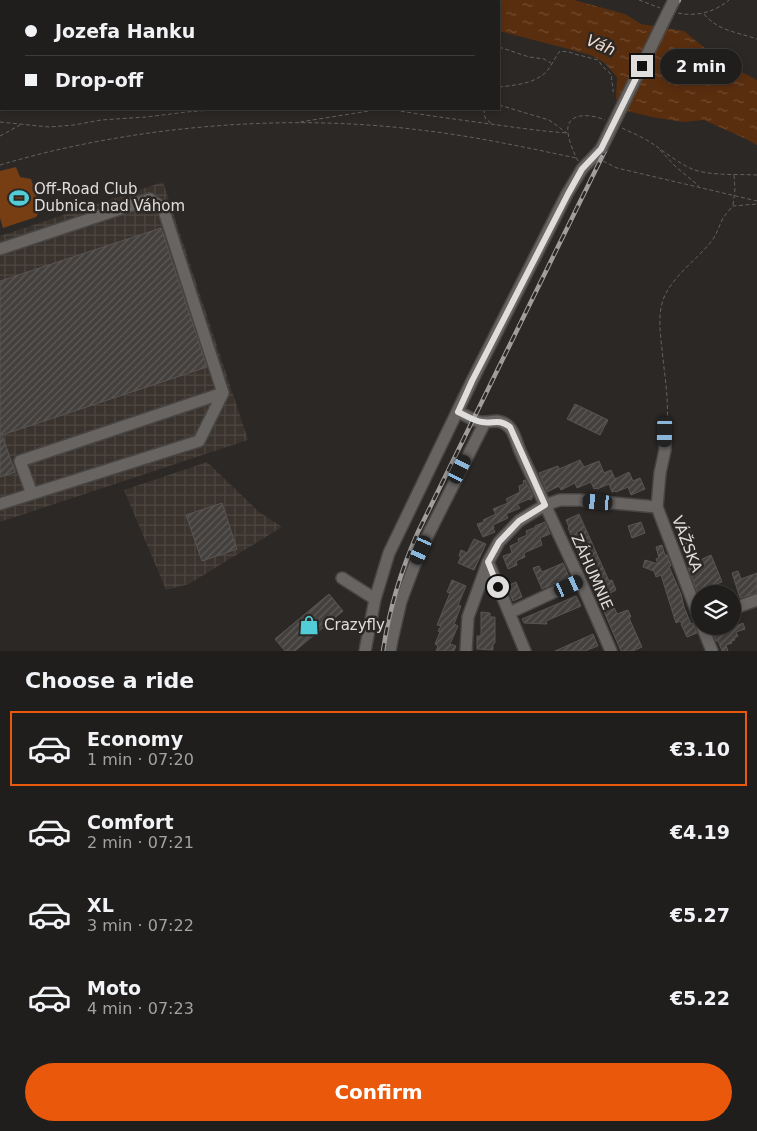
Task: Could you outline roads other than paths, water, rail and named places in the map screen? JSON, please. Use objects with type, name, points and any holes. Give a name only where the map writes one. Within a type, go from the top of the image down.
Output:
[{"type":"street","points":[[365,651],[375,599],[389,553],[477,373],[568,194],[582,169],[601,149],[674,0]]},
{"type":"street","points":[[0,249],[150,199],[163,208],[223,393],[199,441],[0,504]]},
{"type":"street","points":[[32,494],[20,461],[223,393]]},
{"type":"street","name":"ZÁHUMNIE","points":[[458,412],[476,420],[503,423],[512,430],[610,651]]},
{"type":"street","points":[[390,651],[398,610],[416,561],[434,521],[485,422]]},
{"type":"street","points":[[466,651],[468,616],[488,562],[499,542],[519,521],[545,505],[560,500],[657,507],[660,473],[665,450],[665,432]]},
{"type":"street","name":"VÁŽSKA","points":[[657,507],[691,596]]},
{"type":"street","points":[[488,562],[525,651]]},
{"type":"street","points":[[342,578],[375,599]]},
{"type":"street","points":[[510,613],[580,580]]},
{"type":"street","points":[[741,606],[757,600]]},
{"type":"street","points":[[706,635],[712,651]]},
{"type":"water","name":"Váh","points":[[500,0],[574,0],[625,14],[641,24],[684,31],[721,61],[757,80],[757,145],[704,120],[683,122],[623,110],[616,99],[617,77],[605,63],[591,55],[500,31]]},
{"type":"railway","points":[[383,651],[396,590],[418,532],[679,0]]},
{"type":"place","name":"Off-Road Club Dubnica nad Váhom","points":[[19,198]]},
{"type":"place","name":"Crazyfly","points":[[309,625]]}]
